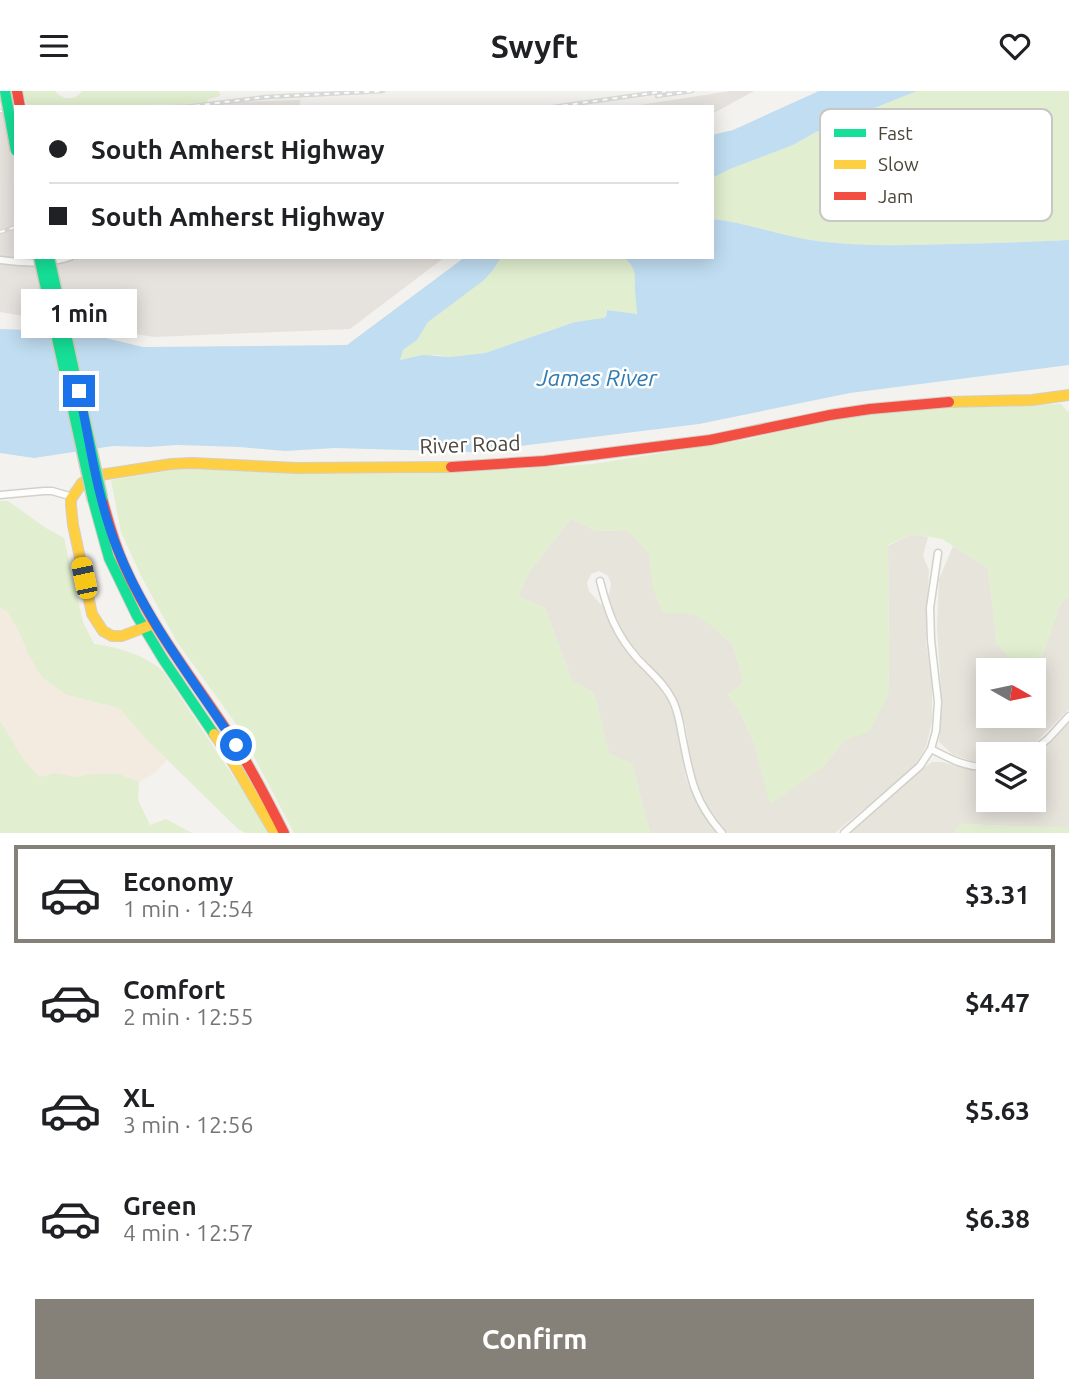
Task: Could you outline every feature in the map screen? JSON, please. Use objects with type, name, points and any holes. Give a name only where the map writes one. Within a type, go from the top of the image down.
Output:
[{"type":"main road","points":[[5,91],[14,140]]},
{"type":"main road","points":[[39,259],[97,499],[121,557],[155,624],[236,745],[284,833]]},
{"type":"main road","points":[[50,259],[109,558],[125,596],[144,628],[228,754],[275,833]]},
{"type":"main road","name":"River Road","points":[[72,497],[82,483],[100,475],[171,464],[208,463],[297,468],[503,465],[710,440],[822,416],[870,409],[957,401],[1032,400],[1069,395]]},
{"type":"main road","points":[[72,497],[73,525],[95,620],[103,631],[112,636],[122,636],[155,624]]},
{"type":"street","points":[[0,260],[29,262],[65,259]]},
{"type":"street","points":[[0,495],[52,491],[72,497]]},
{"type":"street","points":[[844,833],[920,766],[931,749],[936,731],[938,702],[930,617],[938,553]]},
{"type":"street","points":[[600,581],[618,632],[666,689],[676,706],[696,795],[710,820],[722,833]]},
{"type":"street","points":[[1044,742],[1069,716]]},
{"type":"street","points":[[931,749],[960,763],[976,766]]},
{"type":"shaded area","points":[[731,91],[754,91],[714,113],[714,105],[639,105]]},
{"type":"shaded area","points":[[300,100],[300,105],[151,105]]},
{"type":"shaded area","points":[[14,109],[14,259],[442,259],[350,329],[154,337],[0,312],[0,110]]},
{"type":"shaded area","points":[[14,181],[14,218],[0,220],[0,186]]},
{"type":"shaded area","points":[[32,267],[40,314],[0,308],[0,270]]},
{"type":"shaded area","points":[[571,519],[597,531],[627,530],[649,553],[653,589],[710,624],[733,645],[744,682],[728,695],[753,740],[771,803],[822,768],[888,696],[888,546],[911,534],[928,537],[923,556],[929,570],[926,643],[932,681],[932,721],[926,747],[914,767],[835,833],[727,833],[704,802],[695,781],[685,724],[677,701],[661,677],[627,640],[608,600],[611,584],[608,576],[599,571],[591,574],[587,583],[589,591],[604,608],[627,653],[657,684],[669,702],[676,722],[686,779],[697,805],[716,833],[650,833],[632,764],[609,754],[594,693],[572,681],[545,608],[518,596],[529,572]]},
{"type":"shaded area","points":[[953,546],[988,568],[997,645],[1042,657],[1059,607],[1066,597],[1069,598],[1069,709],[1036,742],[976,742],[976,761],[952,754],[939,742],[942,703],[937,628],[939,579]]},
{"type":"shaded area","points":[[0,608],[7,610],[19,631],[67,695],[119,708],[167,760],[156,772],[139,782],[118,774],[77,777],[55,773],[39,777],[24,760],[0,721]]},
{"type":"shaded area","points":[[1069,723],[1069,825],[1066,828],[961,824],[954,833],[849,833],[932,762],[976,770],[976,812],[1046,812],[1046,744]]},
{"type":"green space","points":[[0,91],[55,91],[68,98],[82,91],[219,91],[220,96],[208,99],[207,103],[150,105],[27,105],[25,98],[0,101]]},
{"type":"green space","points":[[917,91],[1069,91],[1069,240],[921,245],[852,244],[804,239],[714,219],[714,177],[793,145],[820,130],[820,221],[1052,221],[1052,109],[873,109]]},
{"type":"green space","points":[[499,259],[626,259],[634,272],[638,313],[607,310],[604,319],[575,322],[485,353],[400,360],[400,354],[417,340],[428,322],[462,295]]},
{"type":"green space","points":[[1061,404],[1069,412],[1069,598],[1066,597],[1059,607],[1042,657],[1010,658],[997,645],[988,568],[942,539],[911,534],[888,545],[888,696],[869,732],[845,740],[822,768],[770,804],[753,740],[728,695],[744,682],[733,645],[710,624],[692,614],[663,613],[653,589],[649,553],[627,530],[597,531],[571,519],[529,572],[518,596],[545,608],[572,681],[594,693],[609,753],[632,764],[650,833],[294,833],[239,728],[177,642],[141,576],[121,532],[111,480],[173,470],[399,474],[593,464],[750,439],[861,415],[909,409]]},
{"type":"green space","points":[[0,501],[8,501],[64,538],[83,622],[94,644],[131,653],[148,660],[163,671],[271,833],[246,833],[238,829],[146,739],[119,708],[67,695],[43,678],[7,611],[0,608]]},
{"type":"green space","points":[[0,721],[24,760],[39,777],[55,773],[77,777],[119,774],[139,782],[138,800],[150,825],[166,819],[192,833],[0,833]]},
{"type":"green space","points":[[961,824],[1066,828],[1069,825],[1069,833],[954,833]]},
{"type":"water","points":[[819,91],[917,91],[873,109],[820,109],[820,130],[793,145],[714,177],[714,135],[733,130]]},
{"type":"water","name":"James River","points":[[714,219],[804,239],[852,244],[921,245],[1069,240],[1069,365],[850,393],[699,424],[472,452],[335,448],[285,451],[177,445],[113,446],[34,458],[0,453],[0,329],[81,332],[143,347],[347,345],[462,259],[500,259],[484,280],[428,322],[417,340],[403,350],[400,360],[423,355],[450,357],[485,353],[575,322],[604,318],[607,310],[637,314],[634,272],[626,259],[714,259]]},
{"type":"railway","points":[[201,105],[266,97],[383,91]]},
{"type":"railway","points":[[567,105],[666,91]]},
{"type":"railway","points":[[657,96],[692,91]]},
{"type":"railway","points":[[0,111],[14,112]]},
{"type":"railway","points":[[0,232],[14,228]]},
{"type":"traffic: fast","points":[[5,91],[14,140]]},
{"type":"traffic: fast","points":[[39,259],[93,500]]},
{"type":"traffic: fast","points":[[49,259],[102,498]]},
{"type":"traffic: fast","points":[[93,500],[109,558],[137,616],[214,734]]},
{"type":"traffic: slow","points":[[949,402],[1032,400],[1069,395]]},
{"type":"traffic: slow","points":[[151,625],[122,636],[112,636],[103,631],[92,614],[71,505],[71,499],[82,483],[100,475],[192,463],[297,468],[451,467]]},
{"type":"traffic: slow","points":[[214,734],[275,833]]},
{"type":"traffic: jam","points":[[17,91],[20,105]]},
{"type":"traffic: jam","points":[[451,467],[544,461],[710,440],[830,415],[949,402]]},
{"type":"traffic: jam","points":[[102,498],[117,548],[135,589],[161,634],[235,743],[284,833]]},
{"type":"route","points":[[79,391],[105,514],[121,557],[155,624],[236,745]]}]
